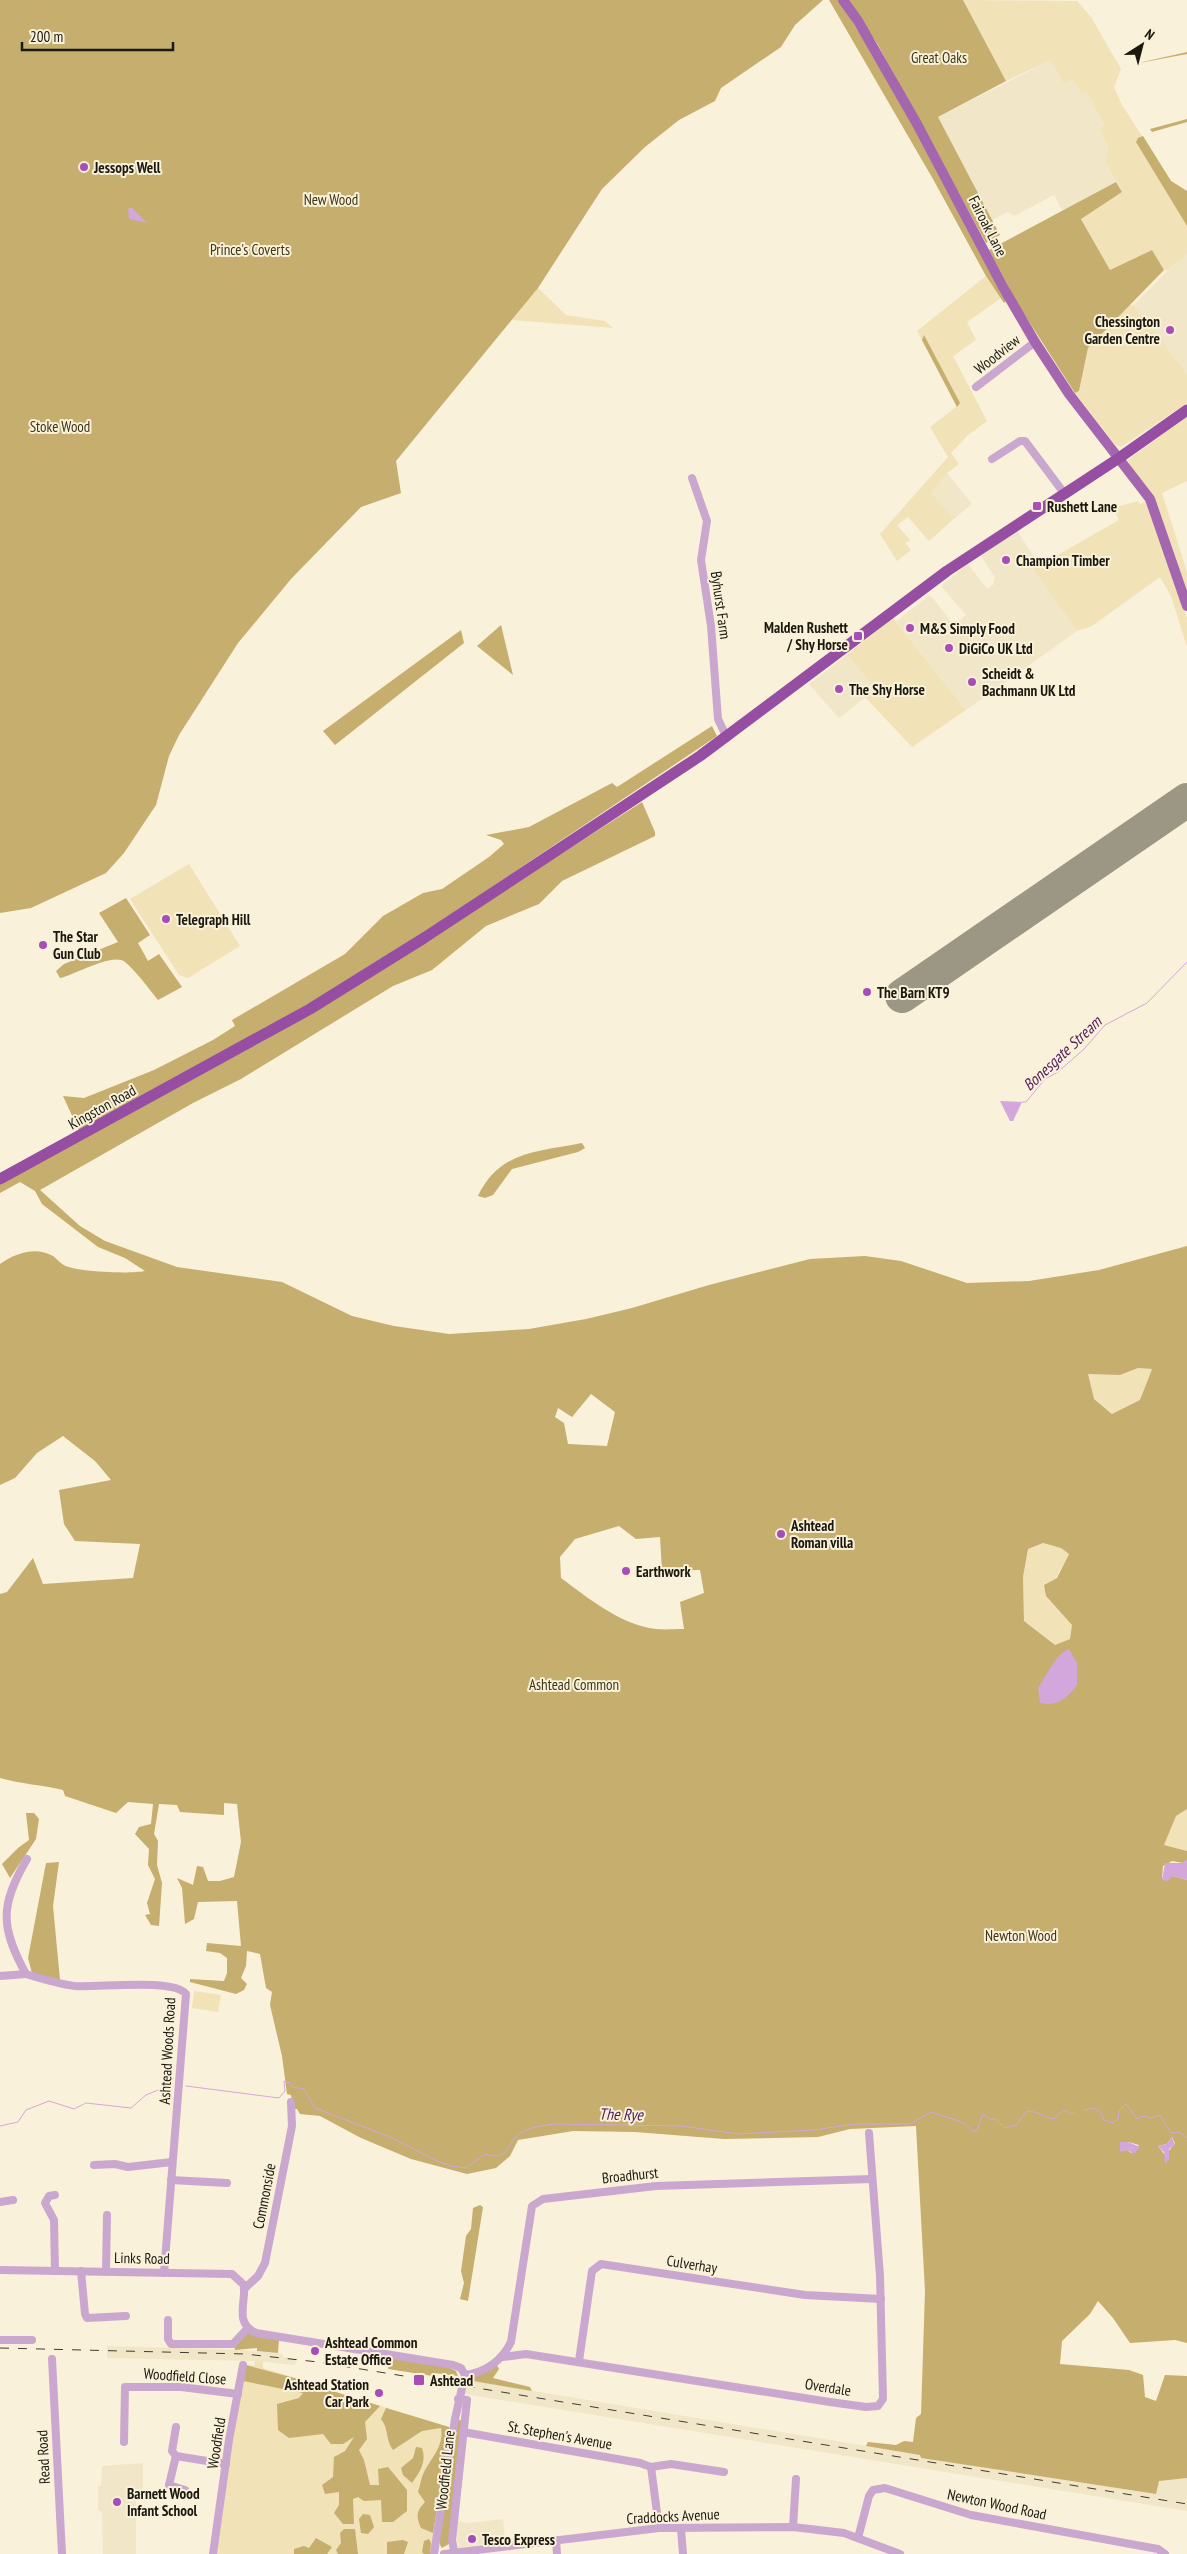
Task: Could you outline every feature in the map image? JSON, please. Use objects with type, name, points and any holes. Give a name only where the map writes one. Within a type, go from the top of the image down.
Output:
[{"type":"highway","name":"Kingston Road","points":[[0,1179],[310,1009],[424,938],[727,738],[947,571],[1119,458],[1187,410]]},
{"type":"main road","name":"Fairoak Lane","points":[[843,0],[858,21],[922,131],[1003,287],[1035,342],[1070,394],[1119,458]]},
{"type":"main road","points":[[1119,458],[1150,499],[1187,606]]},
{"type":"street","name":"Woodview","points":[[976,388],[1035,342]]},
{"type":"street","points":[[992,459],[1020,441],[1025,441],[1064,493]]},
{"type":"street","name":"Byhurst Farm","points":[[692,478],[707,522],[701,560],[711,626],[718,719],[727,738]]},
{"type":"street","points":[[26,1974],[8,1939],[3,1915],[5,1900],[28,1859]]},
{"type":"street","name":"Ashtead Woods Road","points":[[0,1976],[26,1974],[50,1982],[76,1986],[166,1986],[184,1991],[186,2008],[164,2272]]},
{"type":"street","name":"Commonside","points":[[244,2289],[258,2276],[265,2263],[292,2126],[291,2102]]},
{"type":"street","name":"Overdale","points":[[503,2357],[520,2353],[873,2407],[878,2406],[882,2399],[881,2299],[869,2133]]},
{"type":"street","points":[[94,2165],[115,2164],[128,2167],[172,2162]]},
{"type":"street","name":"Broadhurst","points":[[503,2357],[510,2342],[532,2206],[543,2199],[656,2186],[872,2179]]},
{"type":"street","points":[[171,2180],[227,2183]]},
{"type":"street","points":[[55,2195],[49,2196],[45,2203],[54,2220],[55,2271]]},
{"type":"street","points":[[0,2202],[13,2200]]},
{"type":"street","points":[[106,2271],[107,2215]]},
{"type":"street","name":"Culverhay","points":[[579,2362],[592,2271],[601,2264],[805,2295],[881,2299]]},
{"type":"street","name":"Links Road","points":[[0,2270],[232,2274],[242,2281],[244,2289]]},
{"type":"street","points":[[81,2271],[84,2314],[87,2318],[126,2316]]},
{"type":"street","points":[[244,2289],[241,2310],[243,2319],[248,2328],[260,2334],[453,2365],[460,2368],[465,2374],[486,2370],[503,2357]]},
{"type":"street","points":[[168,2320],[168,2339],[171,2344],[233,2344],[248,2328]]},
{"type":"street","points":[[0,2340],[32,2340]]},
{"type":"street","points":[[510,2342],[520,2353]]},
{"type":"street","name":"Read Road","points":[[52,2359],[62,2554]]},
{"type":"street","name":"Woodfield","points":[[213,2554],[243,2365]]},
{"type":"street","name":"Woodfield Lane","points":[[434,2554],[458,2399],[465,2374]]},
{"type":"street","name":"Woodfield Close","points":[[124,2442],[125,2387],[181,2387],[238,2394]]},
{"type":"street","name":"Woodfield Lane","points":[[454,2551],[452,2540],[467,2400],[458,2399]]},
{"type":"street","points":[[176,2427],[172,2451],[176,2456],[226,2464]]},
{"type":"street","name":"St. Stephen's Avenue","points":[[463,2432],[640,2462],[651,2468],[671,2464],[724,2472]]},
{"type":"street","points":[[176,2456],[170,2485],[185,2490]]},
{"type":"street","points":[[651,2468],[660,2528]]},
{"type":"street","points":[[792,2527],[796,2479]]},
{"type":"street","name":"Newton Wood Road","points":[[858,2538],[869,2496],[873,2490],[885,2488],[971,2515],[1158,2549],[1165,2554]]},
{"type":"street","name":"Craddocks Avenue","points":[[444,2554],[454,2551],[660,2528],[792,2527],[835,2531],[900,2554]]},
{"type":"street","points":[[681,2529],[683,2554]]},
{"type":"street","points":[[556,2540],[557,2554]]},
{"type":"street","points":[[437,2544],[444,2554]]},
{"type":"shaded area","points":[[963,0],[1077,1],[1091,17],[1121,69],[1114,87],[1122,105],[1171,181],[1187,191],[1187,254],[1168,270],[1164,270],[1152,250],[1110,270],[1081,218],[1122,192],[1105,161],[1108,147],[1099,129],[1104,125],[1086,91],[1081,93],[1073,79],[1064,84],[1051,60],[1006,81]]},
{"type":"shaded area","points":[[1051,60],[1064,83],[1073,79],[1081,93],[1086,91],[1104,125],[1099,129],[1108,147],[1105,161],[1116,182],[1063,211],[1054,195],[1014,216],[1008,212],[992,220],[938,117]]},
{"type":"shaded area","points":[[131,207],[147,223],[129,219],[128,209]]},
{"type":"shaded area","name":"Chessington Garden Centre","points":[[1187,254],[1187,374],[1134,305],[1168,270]]},
{"type":"shaded area","points":[[986,276],[1001,298],[967,322],[976,340],[953,356],[987,421],[968,435],[951,453],[959,464],[947,473],[931,493],[952,516],[957,516],[929,541],[908,517],[897,525],[910,540],[905,543],[911,550],[897,561],[880,534],[948,457],[930,427],[957,406],[917,331]]},
{"type":"shaded area","points":[[538,288],[566,315],[605,321],[613,328],[512,320]]},
{"type":"shaded area","points":[[1130,305],[1134,305],[1187,374],[1187,403],[1121,447],[1115,444],[1075,393],[1079,391],[1088,348]]},
{"type":"shaded area","points":[[1187,416],[1187,481],[1162,493],[1187,572],[1187,595],[1128,460]]},
{"type":"shaded area","points":[[947,473],[972,504],[957,516],[952,516],[931,493]]},
{"type":"shaded area","points":[[1138,501],[1140,504],[1147,501],[1187,618],[1187,647],[1171,596],[1160,577],[1092,626],[1077,631],[1033,569],[1119,520],[1113,508]]},
{"type":"shaded area","points":[[1017,531],[1035,558],[1029,563],[1077,631],[966,710],[896,621],[930,595],[954,625],[966,615],[941,586],[968,564],[987,589],[993,585],[995,577],[980,555]]},
{"type":"shaded area","points":[[893,618],[966,710],[912,747],[865,697],[876,689],[847,655]]},
{"type":"shaded area","points":[[847,655],[876,689],[839,718],[809,684]]},
{"type":"shaded area","points":[[189,864],[240,946],[188,978],[179,975],[130,899]]},
{"type":"shaded area","points":[[1000,1101],[1022,1102],[1013,1121],[1010,1121]]},
{"type":"shaded area","points":[[1138,1368],[1152,1369],[1140,1400],[1113,1414],[1094,1399],[1087,1374],[1120,1375]]},
{"type":"shaded area","points":[[1043,1543],[1061,1548],[1069,1554],[1046,1596],[1072,1625],[1070,1639],[1055,1645],[1024,1621],[1023,1577],[1028,1549]]},
{"type":"shaded area","points":[[1069,1649],[1077,1663],[1077,1685],[1062,1700],[1052,1704],[1040,1703],[1038,1688],[1056,1660],[1064,1651]]},
{"type":"shaded area","points":[[1187,1809],[1187,1851],[1164,1845],[1176,1816]]},
{"type":"shaded area","points":[[1187,1860],[1187,1880],[1173,1876],[1168,1881],[1162,1880],[1165,1863],[1183,1863]]},
{"type":"shaded area","points":[[194,1991],[221,1995],[218,2012],[192,2008]]},
{"type":"shaded area","points":[[1172,2137],[1175,2145],[1169,2149],[1169,2160],[1165,2164],[1164,2152],[1158,2146],[1167,2144]]},
{"type":"shaded area","points":[[1120,2142],[1128,2142],[1140,2147],[1134,2154],[1128,2150],[1120,2152]]},
{"type":"shaded area","points":[[107,2346],[246,2350],[283,2354],[283,2357],[296,2359],[295,2365],[253,2361],[107,2358]]},
{"type":"shaded area","points":[[255,2361],[263,2362],[263,2368],[309,2382],[321,2383],[323,2388],[449,2427],[433,2554],[217,2554],[232,2433],[246,2365],[255,2365]]},
{"type":"shaded area","points":[[467,2380],[920,2455],[921,2458],[1155,2494],[1159,2480],[1187,2478],[1187,2511],[464,2394]]},
{"type":"shaded area","name":"Barnett Wood Infant School","points":[[143,2463],[143,2494],[136,2494],[136,2554],[103,2554],[102,2512],[98,2510],[98,2486],[101,2486],[102,2466]]},
{"type":"shaded area","points":[[503,2519],[505,2541],[458,2548],[456,2521],[469,2523]]},
{"type":"green space","name":"Prince's Coverts","points":[[0,0],[823,0],[795,25],[781,47],[721,88],[715,101],[679,120],[645,147],[602,189],[538,288],[396,461],[401,493],[361,507],[291,579],[238,643],[179,735],[169,756],[156,805],[124,853],[106,873],[31,908],[0,913]]},
{"type":"green space","points":[[829,0],[838,0],[884,72],[1006,301],[1004,303],[986,276],[933,179]]},
{"type":"green space","name":"Great Oaks","points":[[848,0],[963,0],[1006,81],[938,117],[1000,235],[986,243],[878,45]]},
{"type":"green space","points":[[1187,52],[1187,54],[1134,64]]},
{"type":"green space","points":[[1187,119],[1187,122],[1152,132],[1150,129]]},
{"type":"green space","points":[[1143,136],[1171,181],[1187,191],[1187,226],[1136,142],[1138,138]]},
{"type":"green space","points":[[1116,182],[1122,192],[1081,219],[1110,270],[1152,250],[1164,270],[1088,348],[1079,391],[1075,393],[1017,303],[989,250]]},
{"type":"green space","points":[[924,335],[960,403],[957,407],[922,340]]},
{"type":"green space","points":[[501,625],[513,675],[477,646]]},
{"type":"green space","points":[[461,630],[464,643],[335,745],[323,731]]},
{"type":"green space","points":[[712,726],[717,736],[426,931],[316,1001],[80,1133],[63,1096],[84,1098],[154,1070],[213,1040],[235,1026],[232,1020],[345,954],[383,916],[423,893],[442,889],[489,857],[504,844],[501,840],[486,835],[529,827],[612,783],[617,787]]},
{"type":"green space","name":"Ashtead Common","points":[[642,802],[655,836],[562,881],[539,904],[486,926],[432,970],[393,986],[241,1079],[193,1103],[40,1190],[80,1226],[105,1241],[177,1267],[282,1282],[352,1316],[394,1326],[449,1334],[529,1329],[586,1319],[810,1259],[865,1256],[901,1261],[967,1283],[1029,1281],[1099,1270],[1187,1246],[1187,1809],[1176,1816],[1164,1845],[1187,1851],[1187,1860],[1183,1863],[1172,1861],[1163,1866],[1162,1878],[1173,1876],[1187,1880],[1187,2343],[1175,2340],[1130,2343],[1113,2318],[1098,2301],[1090,2314],[1062,2341],[1060,2364],[1129,2370],[1143,2375],[1145,2397],[1156,2401],[1165,2375],[1187,2376],[1187,2478],[1159,2481],[1156,2494],[921,2458],[920,2455],[866,2446],[868,2442],[896,2445],[904,2441],[913,2442],[916,2418],[921,2414],[925,2291],[916,2126],[850,2129],[818,2137],[724,2139],[635,2132],[573,2131],[518,2140],[510,2156],[496,2168],[467,2174],[411,2159],[361,2138],[320,2116],[300,2114],[297,2109],[294,2109],[291,2095],[287,2094],[282,2056],[270,2005],[272,1992],[266,1988],[260,1954],[247,1951],[246,1966],[241,1978],[247,1984],[244,1990],[236,1994],[190,1982],[190,1979],[224,1981],[227,1973],[227,1958],[220,1953],[206,1951],[207,1943],[241,1946],[237,1901],[198,1902],[194,1919],[185,1924],[182,1888],[177,1878],[193,1885],[197,1866],[203,1867],[208,1881],[220,1881],[234,1877],[241,1842],[237,1804],[224,1803],[224,1815],[180,1812],[177,1805],[159,1804],[154,1834],[158,1841],[157,1865],[162,1883],[159,1926],[151,1925],[145,1915],[150,1914],[147,1903],[155,1879],[148,1865],[149,1849],[135,1834],[139,1827],[151,1824],[153,1804],[128,1802],[116,1813],[65,1796],[63,1790],[0,1778],[0,1594],[7,1592],[33,1558],[43,1584],[133,1578],[140,1544],[75,1541],[64,1524],[59,1490],[111,1480],[95,1461],[63,1436],[37,1453],[15,1478],[0,1485],[0,1264],[19,1254],[40,1251],[76,1269],[107,1272],[145,1271],[125,1258],[98,1247],[42,1204],[35,1191],[20,1182],[0,1193],[0,1184],[263,1041],[369,977]],"holes":[[[1138,1368],[1152,1369],[1140,1400],[1112,1414],[1094,1399],[1088,1374],[1120,1375]],[[591,1394],[615,1412],[607,1446],[568,1444],[564,1423],[555,1417],[558,1408],[572,1417]],[[619,1526],[636,1539],[660,1537],[662,1571],[700,1570],[704,1593],[680,1602],[684,1629],[659,1629],[643,1626],[606,1610],[561,1578],[560,1557],[575,1539]],[[1043,1543],[1061,1548],[1069,1554],[1057,1578],[1044,1585],[1046,1596],[1072,1625],[1070,1639],[1055,1645],[1024,1621],[1023,1577],[1028,1549]],[[1172,2137],[1175,2143],[1168,2152],[1169,2160],[1158,2146],[1167,2144]],[[1128,2142],[1139,2145],[1131,2153],[1128,2150],[1120,2151]]]},
{"type":"green space","points":[[126,898],[150,935],[138,943],[148,961],[159,954],[182,987],[158,1000],[134,970],[125,962],[119,960],[103,962],[60,978],[56,971],[64,964],[118,942],[99,913]]},
{"type":"green space","points":[[582,1143],[585,1148],[578,1152],[512,1169],[493,1195],[485,1198],[478,1196],[487,1181],[509,1161],[536,1152]]},
{"type":"green space","points":[[26,1813],[34,1813],[39,1819],[36,1839],[10,1878],[2,1864],[29,1840]]},
{"type":"green space","points":[[59,1862],[53,1906],[60,1980],[32,1973],[28,1958],[46,1863]]},
{"type":"green space","points":[[480,2205],[483,2207],[468,2301],[460,2299],[464,2283],[461,2271],[466,2236],[471,2229],[473,2208]]},
{"type":"green space","points":[[246,2332],[279,2339],[278,2353],[257,2351],[257,2348],[235,2350],[234,2345]]},
{"type":"green space","points":[[389,2357],[447,2367],[456,2371],[458,2376],[434,2373],[433,2376],[388,2369]]},
{"type":"green space","points":[[246,2365],[309,2382],[321,2383],[323,2388],[380,2406],[365,2422],[367,2439],[359,2450],[364,2460],[370,2485],[379,2485],[378,2469],[388,2467],[407,2490],[407,2511],[393,2522],[382,2522],[381,2500],[364,2501],[358,2497],[353,2499],[354,2524],[343,2524],[334,2513],[339,2505],[339,2492],[325,2494],[322,2485],[333,2477],[334,2457],[345,2451],[354,2437],[343,2444],[331,2444],[323,2434],[289,2438],[278,2430],[277,2404],[299,2398],[303,2393],[243,2381]]},
{"type":"green space","points":[[497,2365],[499,2369],[493,2378],[530,2387],[532,2391],[467,2380],[468,2376]]},
{"type":"green space","points":[[386,2408],[449,2427],[450,2431],[433,2533],[421,2528],[419,2524],[418,2511],[425,2502],[418,2492],[424,2472],[439,2446],[441,2428],[422,2431],[393,2450],[381,2419]]},
{"type":"green space","points":[[457,2421],[462,2421],[449,2544],[442,2548],[440,2537]]},
{"type":"green space","points":[[416,2447],[422,2448],[424,2457],[420,2471],[412,2483],[403,2475],[401,2468],[413,2458]]},
{"type":"green space","points":[[363,2514],[370,2515],[374,2527],[368,2534],[361,2533],[359,2519]]},
{"type":"green space","points":[[344,2529],[355,2529],[358,2554],[338,2554],[336,2550],[341,2543],[340,2533]]},
{"type":"green space","points":[[316,2538],[332,2547],[327,2554],[294,2554],[294,2549],[304,2546],[309,2548]]},
{"type":"green space","points":[[429,2539],[431,2543],[430,2554],[424,2554],[422,2552],[424,2541]]},
{"type":"green space","points":[[403,2540],[408,2542],[404,2554],[387,2554],[387,2542]]},
{"type":"waterway","name":"Bonesgate Stream","points":[[1022,1102],[1026,1102],[1045,1079],[1058,1072],[1084,1049],[1105,1025],[1147,1003],[1187,962]]},
{"type":"waterway","name":"The Rye","points":[[186,2086],[279,2098],[285,2091],[284,2081],[290,2083],[292,2087],[304,2089],[315,2108],[390,2137],[435,2160],[451,2166],[466,2168],[485,2154],[492,2156],[502,2155],[512,2141],[525,2131],[552,2124],[682,2126],[738,2134],[813,2130],[856,2124],[910,2124],[931,2112],[964,2123],[974,2132],[977,2131],[983,2114],[990,2119],[996,2119],[1005,2128],[1016,2125],[1027,2111],[1054,2119],[1064,2110],[1070,2114],[1075,2113]]},
{"type":"waterway","name":"The Rye","points":[[0,2126],[18,2122],[26,2110],[49,2101],[74,2109],[86,2103],[131,2108],[146,2095],[170,2085]]},
{"type":"waterway","name":"The Rye","points":[[1084,2110],[1095,2108],[1101,2113],[1104,2120],[1112,2123],[1118,2119],[1119,2111],[1126,2104],[1137,2119],[1144,2116],[1151,2118],[1160,2115],[1171,2133],[1179,2132],[1187,2138]]},
{"type":"runway","points":[[902,996],[1187,800]]},
{"type":"railway","points":[[0,2348],[245,2354],[318,2362],[1187,2504]]},
{"type":"place","name":"Jessops Well","points":[[84,167]]},
{"type":"place","name":"Chessington Garden Centre","points":[[1170,330]]},
{"type":"place","name":"Rushett Lane","points":[[1037,506]]},
{"type":"place","name":"Champion Timber","points":[[1006,560]]},
{"type":"place","name":"M&S Simply Food","points":[[910,628]]},
{"type":"place","name":"Malden Rushett / Shy Horse","points":[[858,636]]},
{"type":"place","name":"DiGiCo UK Ltd","points":[[949,648]]},
{"type":"place","name":"Scheidt & Bachmann UK Ltd","points":[[972,682]]},
{"type":"place","name":"The Shy Horse","points":[[839,689]]},
{"type":"place","name":"Telegraph Hill","points":[[166,919]]},
{"type":"place","name":"The Star Gun Club","points":[[43,945]]},
{"type":"place","name":"The Barn KT9","points":[[867,992]]},
{"type":"place","name":"Ashtead Roman villa","points":[[781,1534]]},
{"type":"place","name":"Earthwork","points":[[626,1571]]},
{"type":"place","name":"Ashtead Common Estate Office","points":[[315,2351]]},
{"type":"place","name":"Ashtead","points":[[419,2380]]},
{"type":"place","name":"Ashtead Station Car Park","points":[[379,2393]]},
{"type":"place","name":"Barnett Wood Infant School","points":[[117,2502]]},
{"type":"place","name":"Tesco Express","points":[[472,2539]]},
{"type":"park label","name":"New Wood","points":[[331,199]]},
{"type":"park label","name":"Stoke Wood","points":[[60,426]]},
{"type":"park label","name":"Newton Wood","points":[[1021,1935]]}]
